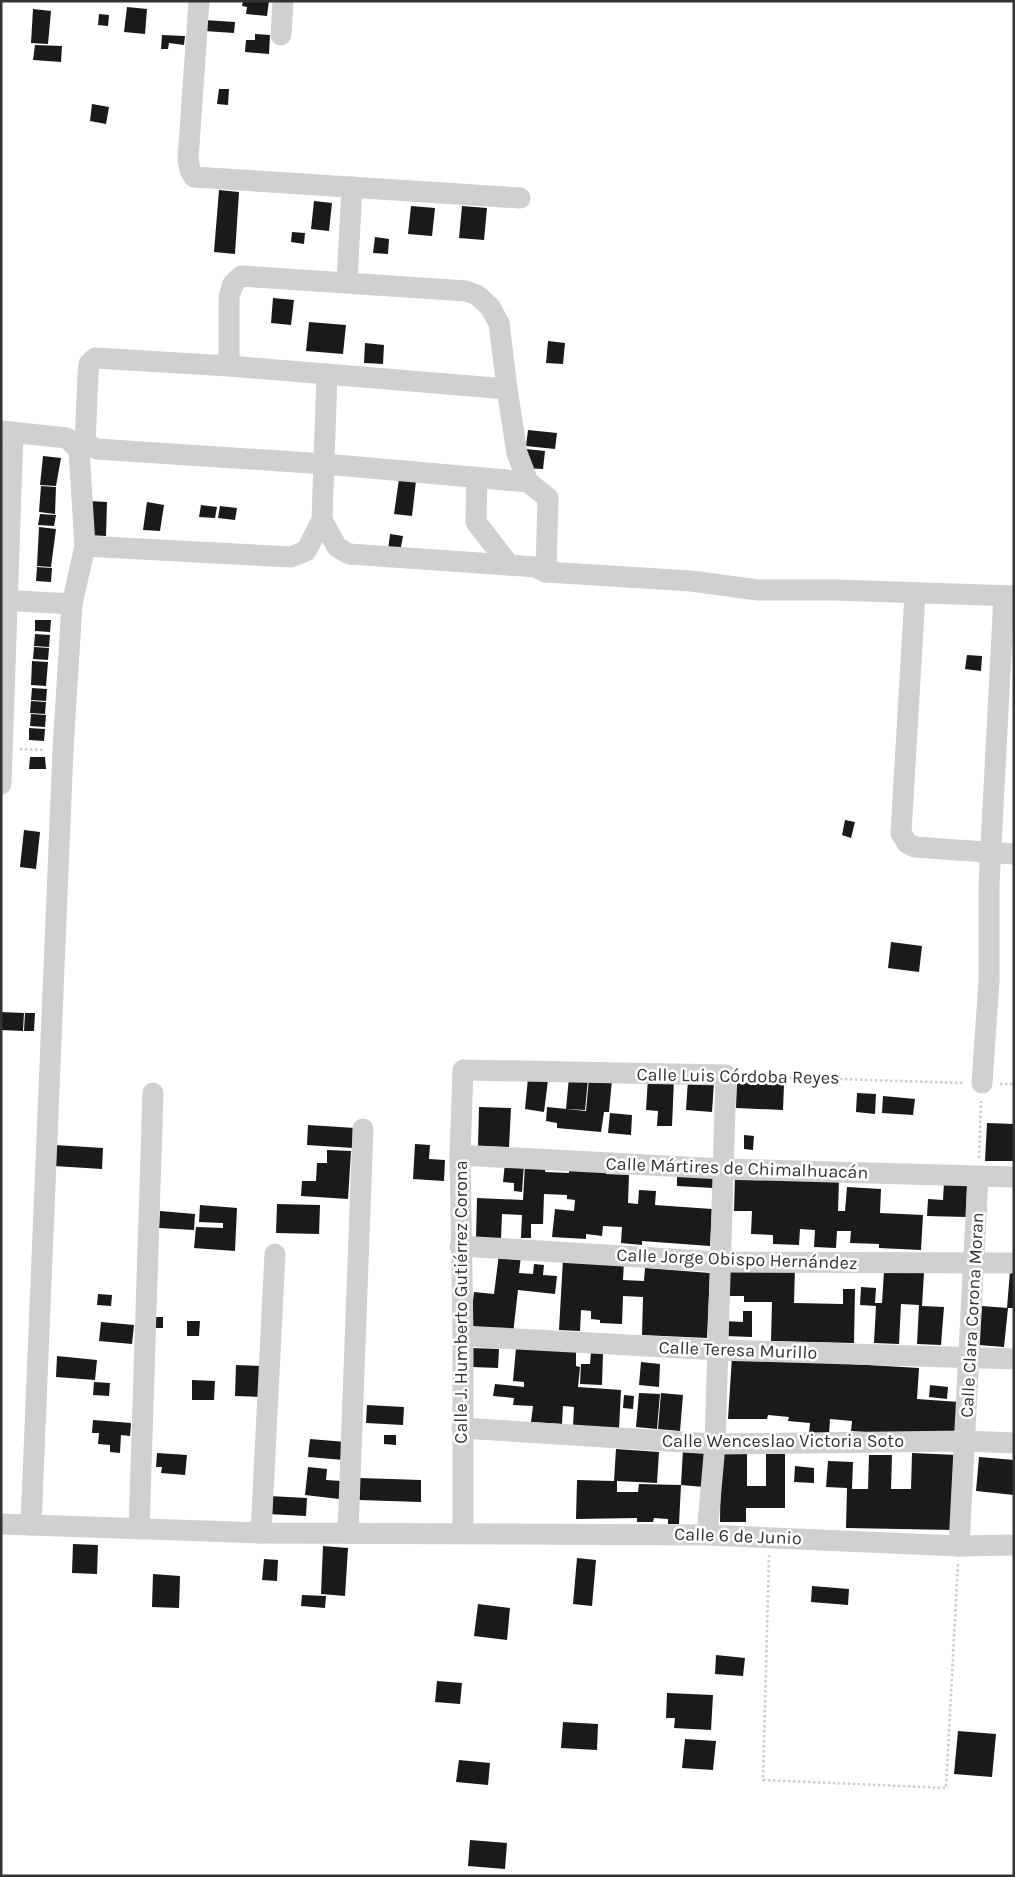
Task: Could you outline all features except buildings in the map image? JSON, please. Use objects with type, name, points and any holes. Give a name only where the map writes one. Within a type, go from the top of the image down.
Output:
[{"type":"street","points":[[199,1],[188,160],[194,177],[520,198]]},
{"type":"street","points":[[281,35],[283,1]]},
{"type":"street","points":[[346,281],[352,188]]},
{"type":"street","points":[[229,366],[229,297],[233,284],[241,276],[346,281],[466,291],[477,295],[490,307],[499,323],[517,453],[528,482],[548,498],[546,572]]},
{"type":"street","points":[[31,1526],[63,750],[72,604],[85,546],[82,447],[90,364],[95,358],[229,366],[507,390]]},
{"type":"street","points":[[85,546],[292,557],[306,551],[322,520],[327,374]]},
{"type":"street","points":[[1,784],[4,749],[7,431],[67,438],[82,447],[96,449],[325,464],[528,482]]},
{"type":"street","points":[[477,478],[476,522],[509,565]]},
{"type":"street","points":[[322,520],[337,547],[349,554],[535,567],[546,572],[691,581],[758,590],[835,590],[1009,596],[991,853],[989,981],[982,1083]]},
{"type":"street","points":[[915,594],[901,833],[907,843],[915,847],[1014,854]]},
{"type":"street","points":[[4,600],[72,604]]},
{"type":"street","name":"Calle Luis Córdoba Reyes","points":[[463,1070],[726,1075]]},
{"type":"street","name":"Calle J. Humberto Gutiérrez Corona","points":[[463,1070],[460,1155],[460,1246],[463,1336],[463,1533]]},
{"type":"street","points":[[707,1535],[715,1444],[719,1350],[726,1075]]},
{"type":"street","points":[[139,1529],[153,1093]]},
{"type":"street","points":[[348,1533],[364,1129]]},
{"type":"street","name":"Calle Mártires de Chimalhuacán","points":[[460,1155],[723,1169],[1014,1177]]},
{"type":"street","name":"Calle Clara Corona Moran","points":[[959,1546],[966,1441],[978,1177]]},
{"type":"street","name":"Calle Jorge Obispo Hernández","points":[[460,1246],[721,1262],[1014,1263]]},
{"type":"street","points":[[260,1533],[275,1254]]},
{"type":"street","name":"Calle Teresa Murillo","points":[[463,1336],[719,1350],[1014,1359]]},
{"type":"street","name":"Calle Wenceslao Victoria Soto","points":[[462,1428],[715,1444],[966,1441],[1014,1443]]},
{"type":"street","name":"Calle 6 de Junio","points":[[1,1524],[260,1533],[770,1536],[959,1546],[1014,1545]]},
{"type":"path","points":[[4,749],[63,750]]},
{"type":"path","name":"Calle Luis Córdoba Reyes","points":[[726,1075],[1014,1084]]},
{"type":"path","points":[[978,1177],[982,1083]]},
{"type":"path","points":[[770,1536],[763,1780],[946,1788],[959,1546]]}]
